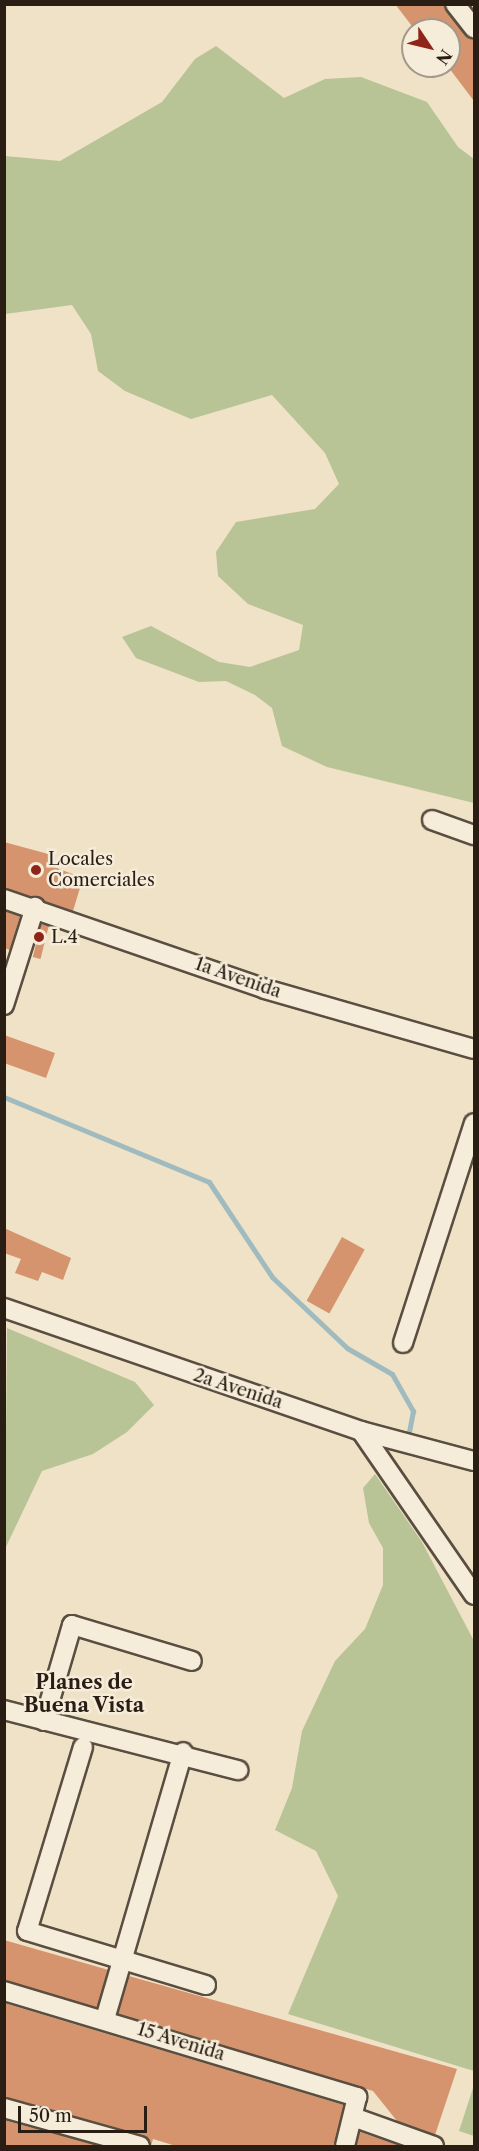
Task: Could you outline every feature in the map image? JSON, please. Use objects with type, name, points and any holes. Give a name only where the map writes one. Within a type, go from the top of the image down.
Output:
[{"type":"street","points":[[455,4],[474,28]]},
{"type":"street","points":[[432,820],[474,835]]},
{"type":"street","name":"1a Avenida","points":[[4,899],[35,907],[265,989],[474,1049]]},
{"type":"street","points":[[4,1005],[35,907]]},
{"type":"street","points":[[403,1343],[474,1123]]},
{"type":"street","name":"2a Avenida","points":[[4,1308],[361,1431],[474,1461]]},
{"type":"street","points":[[361,1431],[474,1595]]},
{"type":"street","points":[[44,1721],[72,1625],[192,1661]]},
{"type":"street","points":[[4,1710],[183,1752],[238,1770]]},
{"type":"street","points":[[82,1747],[27,1931],[206,1985]]},
{"type":"street","points":[[105,2019],[183,1752]]},
{"type":"street","name":"15 Avenida","points":[[4,1991],[105,2019],[357,2097],[353,2117]]},
{"type":"street","points":[[4,2108],[140,2146]]},
{"type":"street","points":[[345,2146],[353,2117],[434,2146]]},
{"type":"green space","points":[[216,46],[284,98],[325,79],[361,77],[427,102],[458,147],[474,159],[474,803],[327,767],[282,746],[272,708],[255,695],[226,681],[199,682],[136,658],[122,637],[151,626],[219,662],[250,667],[299,650],[303,625],[248,604],[218,576],[216,552],[236,522],[315,509],[339,484],[325,453],[272,395],[191,419],[125,391],[98,371],[91,334],[72,305],[5,314],[5,156],[60,161],[162,102],[195,59]]},
{"type":"green space","points":[[7,1328],[135,1382],[154,1405],[127,1432],[93,1454],[42,1471],[5,1549]]},
{"type":"green space","points":[[375,1474],[422,1542],[474,1641],[474,2071],[288,2014],[338,1896],[316,1851],[275,1830],[292,1788],[302,1731],[335,1661],[365,1629],[383,1585],[383,1548],[369,1523],[363,1488]]},
{"type":"green space","points":[[474,2085],[474,2136],[459,2131]]},
{"type":"building","points":[[395,4],[444,4],[453,18],[406,18]]},
{"type":"building","points":[[461,29],[465,35],[474,39],[474,101],[457,78],[461,78]]},
{"type":"building","points":[[4,842],[52,855],[49,865],[83,878],[73,911],[4,888]]},
{"type":"building","points":[[4,911],[20,916],[10,950],[4,948]]},
{"type":"building","points":[[41,924],[49,926],[41,959],[33,957]]},
{"type":"building","points":[[4,1035],[55,1053],[46,1078],[4,1063]]},
{"type":"building","points":[[4,1228],[71,1258],[63,1280],[42,1272],[38,1281],[15,1273],[21,1259],[4,1253]]},
{"type":"building","points":[[342,1237],[365,1250],[329,1313],[307,1301]]},
{"type":"building","points":[[4,1940],[108,1970],[97,2008],[4,1982]]},
{"type":"building","points":[[129,1976],[457,2069],[435,2135],[397,2121],[373,2091],[118,2014]]},
{"type":"building","points":[[4,2003],[344,2105],[334,2146],[176,2146],[153,2139],[151,2146],[143,2135],[4,2097]]},
{"type":"building","points":[[4,2120],[100,2146],[4,2146]]},
{"type":"building","points":[[360,2132],[397,2145],[356,2146]]},
{"type":"waterway","points":[[4,1097],[209,1182],[272,1277],[347,1348],[392,1374],[413,1411],[407,1441]]},
{"type":"place","name":"Locales Comerciales","points":[[36,870]]},
{"type":"place","name":"L.4","points":[[39,937]]},
{"type":"district","name":"Planes de Buena Vista","points":[[84,1694]]}]
